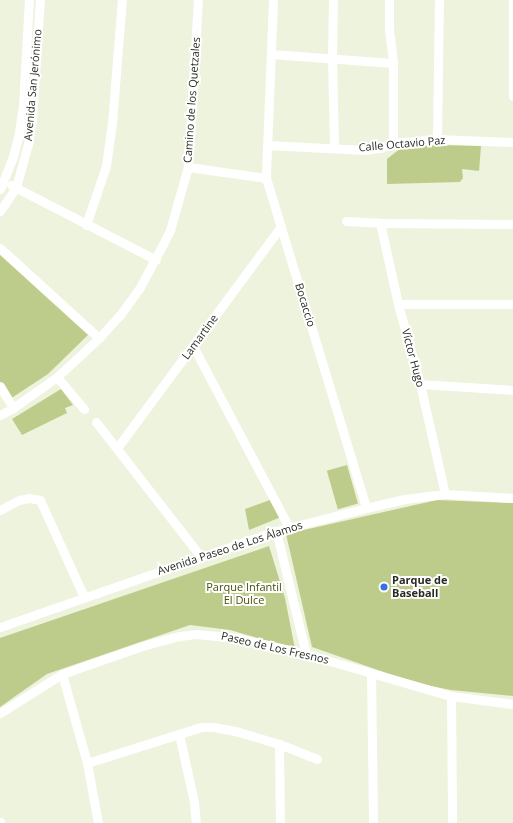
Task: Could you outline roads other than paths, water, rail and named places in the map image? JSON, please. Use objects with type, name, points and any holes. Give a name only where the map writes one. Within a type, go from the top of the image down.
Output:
[{"type":"street","name":"Avenida San Jerónimo","points":[[2,185],[19,133],[23,106],[29,0]]},
{"type":"street","name":"Avenida San Jerónimo","points":[[0,211],[16,187],[28,144],[32,118],[40,0]]},
{"type":"street","points":[[86,225],[106,166],[112,123],[122,0]]},
{"type":"street","name":"Camino de los Quetzales","points":[[0,415],[13,408],[57,377],[99,338],[120,315],[139,289],[156,260],[170,230],[188,167],[198,0]]},
{"type":"street","name":"Bocaccio","points":[[272,0],[266,178],[366,508]]},
{"type":"street","points":[[333,0],[332,58],[334,148]]},
{"type":"street","points":[[389,0],[389,29],[393,63],[393,143]]},
{"type":"street","points":[[437,140],[439,0]]},
{"type":"street","points":[[513,0],[513,96]]},
{"type":"street","points":[[271,54],[393,63]]},
{"type":"street","name":"Calle Octavio Paz","points":[[267,145],[373,149],[393,143],[437,140],[513,142]]},
{"type":"street","points":[[188,167],[266,178]]},
{"type":"street","points":[[2,185],[16,187],[86,225],[156,260]]},
{"type":"street","points":[[346,221],[380,223],[513,224]]},
{"type":"street","name":"Víctor Hugo","points":[[380,223],[398,304],[420,384],[445,494]]},
{"type":"street","name":"Lamartine","points":[[117,448],[281,226]]},
{"type":"street","points":[[0,248],[99,338]]},
{"type":"street","points":[[398,304],[513,304]]},
{"type":"street","points":[[193,346],[289,527]]},
{"type":"street","points":[[57,377],[84,409]]},
{"type":"street","points":[[420,384],[513,390]]},
{"type":"street","points":[[0,386],[13,408]]},
{"type":"street","points":[[96,422],[201,557]]},
{"type":"street","name":"Avenida Paseo de Los Álamos","points":[[0,627],[289,527],[405,499],[445,494],[513,498]]},
{"type":"street","points":[[0,510],[19,500],[30,498],[40,500],[84,597]]},
{"type":"street","points":[[276,531],[306,654]]},
{"type":"street","name":"Paseo de Los Fresnos","points":[[0,712],[62,674],[142,646],[180,636],[196,634],[238,638],[306,654],[451,696],[513,704]]},
{"type":"street","points":[[62,674],[87,762],[98,823]]},
{"type":"street","points":[[371,674],[373,823]]},
{"type":"street","points":[[451,696],[452,823]]},
{"type":"street","points":[[87,762],[201,727],[239,732],[278,744],[317,759]]},
{"type":"street","points":[[180,734],[194,802],[196,823]]},
{"type":"street","points":[[278,744],[280,823]]},
{"type":"place","name":"Parque de Baseball","points":[[384,587]]},
{"type":"park label","name":"Parque Infantil El Dulce","points":[[244,594]]}]
